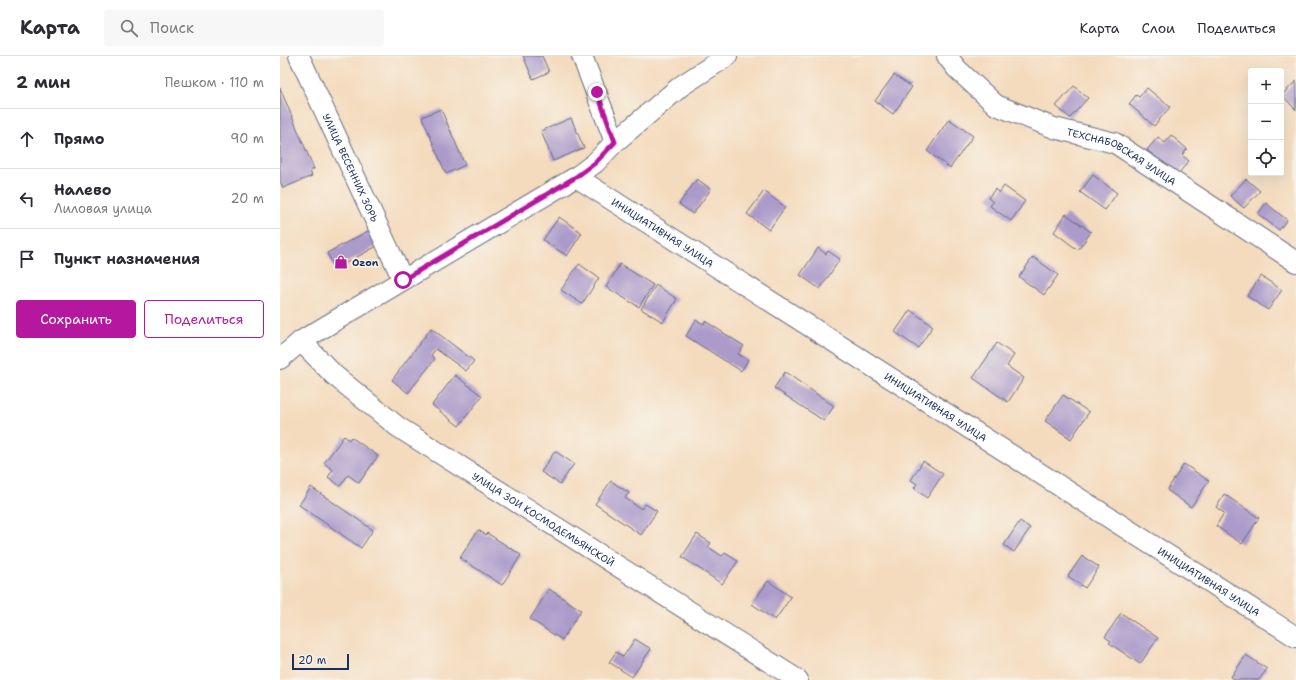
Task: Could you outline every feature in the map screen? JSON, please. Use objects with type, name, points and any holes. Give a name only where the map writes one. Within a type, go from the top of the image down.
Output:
[{"type":"street","name":"УЛИЦА ВЕСЕННИХ ЗОРЬ","points":[[298,56],[403,280]]},
{"type":"street","points":[[582,56],[615,142]]},
{"type":"street","points":[[280,359],[301,341],[576,177],[595,163],[615,142],[681,86],[726,56]]},
{"type":"street","name":"ТЕХСНАБОВСКАЯ УЛИЦА","points":[[947,56],[957,69],[996,104],[1054,128],[1115,143],[1296,262]]},
{"type":"street","name":"ИНИЦИАТИВНАЯ УЛИЦА","points":[[576,177],[1296,637]]},
{"type":"street","name":"УЛИЦА ЗОИ КОСМОДЕМЬЯНСКОЙ","points":[[301,341],[334,375],[398,427],[798,680]]},
{"type":"building","points":[[523,56],[542,56],[549,72],[533,79]]},
{"type":"building","points":[[894,75],[912,87],[893,114],[875,101]]},
{"type":"building","points":[[1296,81],[1296,110],[1284,97],[1284,93]]},
{"type":"building","points":[[1074,86],[1088,98],[1070,118],[1056,106]]},
{"type":"building","points":[[280,88],[314,169],[310,171],[312,176],[283,188],[280,181]]},
{"type":"building","points":[[1147,88],[1170,107],[1154,126],[1129,104],[1136,95],[1139,97]]},
{"type":"building","points":[[441,109],[465,165],[446,174],[422,117]]},
{"type":"building","points":[[571,118],[584,148],[553,161],[541,131]]},
{"type":"building","points":[[949,119],[973,136],[950,168],[927,151]]},
{"type":"building","points":[[1171,135],[1187,149],[1182,155],[1189,161],[1177,175],[1147,150],[1158,137],[1165,143]]},
{"type":"building","points":[[1093,175],[1117,193],[1105,210],[1080,192]]},
{"type":"building","points":[[697,179],[711,189],[693,214],[679,204]]},
{"type":"building","points":[[1246,179],[1260,191],[1244,208],[1230,196]]},
{"type":"building","points":[[1004,186],[1025,201],[1011,221],[990,206],[993,202],[988,198],[995,189],[999,193]]},
{"type":"building","points":[[764,191],[785,207],[769,230],[747,214]]},
{"type":"building","points":[[1266,203],[1287,220],[1279,230],[1258,214]]},
{"type":"building","points":[[1066,214],[1091,232],[1078,250],[1054,232]]},
{"type":"building","points":[[559,217],[582,233],[567,256],[543,240]]},
{"type":"building","points":[[370,230],[379,245],[335,269],[327,253]]},
{"type":"building","points":[[818,248],[826,254],[828,251],[840,259],[820,289],[800,275]]},
{"type":"building","points":[[1033,257],[1058,275],[1044,295],[1019,277]]},
{"type":"building","points":[[579,264],[599,278],[582,304],[561,290]]},
{"type":"building","points":[[620,264],[653,285],[639,307],[606,287]]},
{"type":"building","points":[[1261,276],[1282,290],[1268,310],[1247,296]]},
{"type":"building","points":[[656,285],[677,299],[663,322],[641,309]]},
{"type":"building","points":[[910,310],[933,326],[918,348],[895,332]]},
{"type":"building","points":[[696,320],[704,324],[705,321],[744,346],[738,354],[748,360],[741,371],[686,336]]},
{"type":"building","points":[[431,328],[474,361],[466,371],[436,349],[431,355],[435,359],[408,393],[392,380]]},
{"type":"building","points":[[997,343],[1014,355],[1007,366],[1024,378],[1008,402],[973,378]]},
{"type":"building","points":[[785,372],[834,406],[824,421],[774,388]]},
{"type":"building","points":[[455,375],[482,396],[459,426],[432,405]]},
{"type":"building","points":[[1063,395],[1089,412],[1071,439],[1045,421]]},
{"type":"building","points":[[344,436],[349,440],[351,437],[378,456],[359,483],[348,475],[340,486],[328,477],[333,470],[324,463]]},
{"type":"building","points":[[555,451],[574,464],[560,484],[541,472]]},
{"type":"building","points":[[923,461],[943,474],[927,498],[914,488],[917,484],[911,480]]},
{"type":"building","points":[[1184,464],[1209,481],[1191,507],[1167,490]]},
{"type":"building","points":[[611,481],[629,493],[625,498],[641,509],[645,504],[657,511],[641,535],[595,504]]},
{"type":"building","points":[[311,487],[373,530],[361,548],[299,505]]},
{"type":"building","points":[[1224,494],[1259,518],[1242,544],[1216,526],[1224,513],[1216,507]]},
{"type":"building","points":[[1020,521],[1030,528],[1014,552],[1004,545]]},
{"type":"building","points":[[478,530],[486,535],[487,533],[521,555],[502,585],[460,558]]},
{"type":"building","points":[[697,534],[711,543],[708,547],[722,556],[725,553],[738,561],[722,584],[682,557]]},
{"type":"building","points":[[1082,556],[1099,567],[1085,588],[1068,576]]},
{"type":"building","points":[[768,581],[791,597],[775,620],[752,604]]},
{"type":"building","points":[[549,589],[581,610],[562,640],[530,619]]},
{"type":"building","points":[[1121,613],[1158,638],[1140,664],[1109,643],[1111,641],[1105,637]]},
{"type":"building","points":[[635,639],[651,649],[632,677],[609,662],[616,652],[623,657]]},
{"type":"building","points":[[1246,655],[1267,669],[1259,680],[1236,680],[1231,677]]},
{"type":"place","name":"Ozon","points":[[341,262]]},
{"type":"route","points":[[403,280],[576,177],[595,163],[615,142],[597,92]]}]
